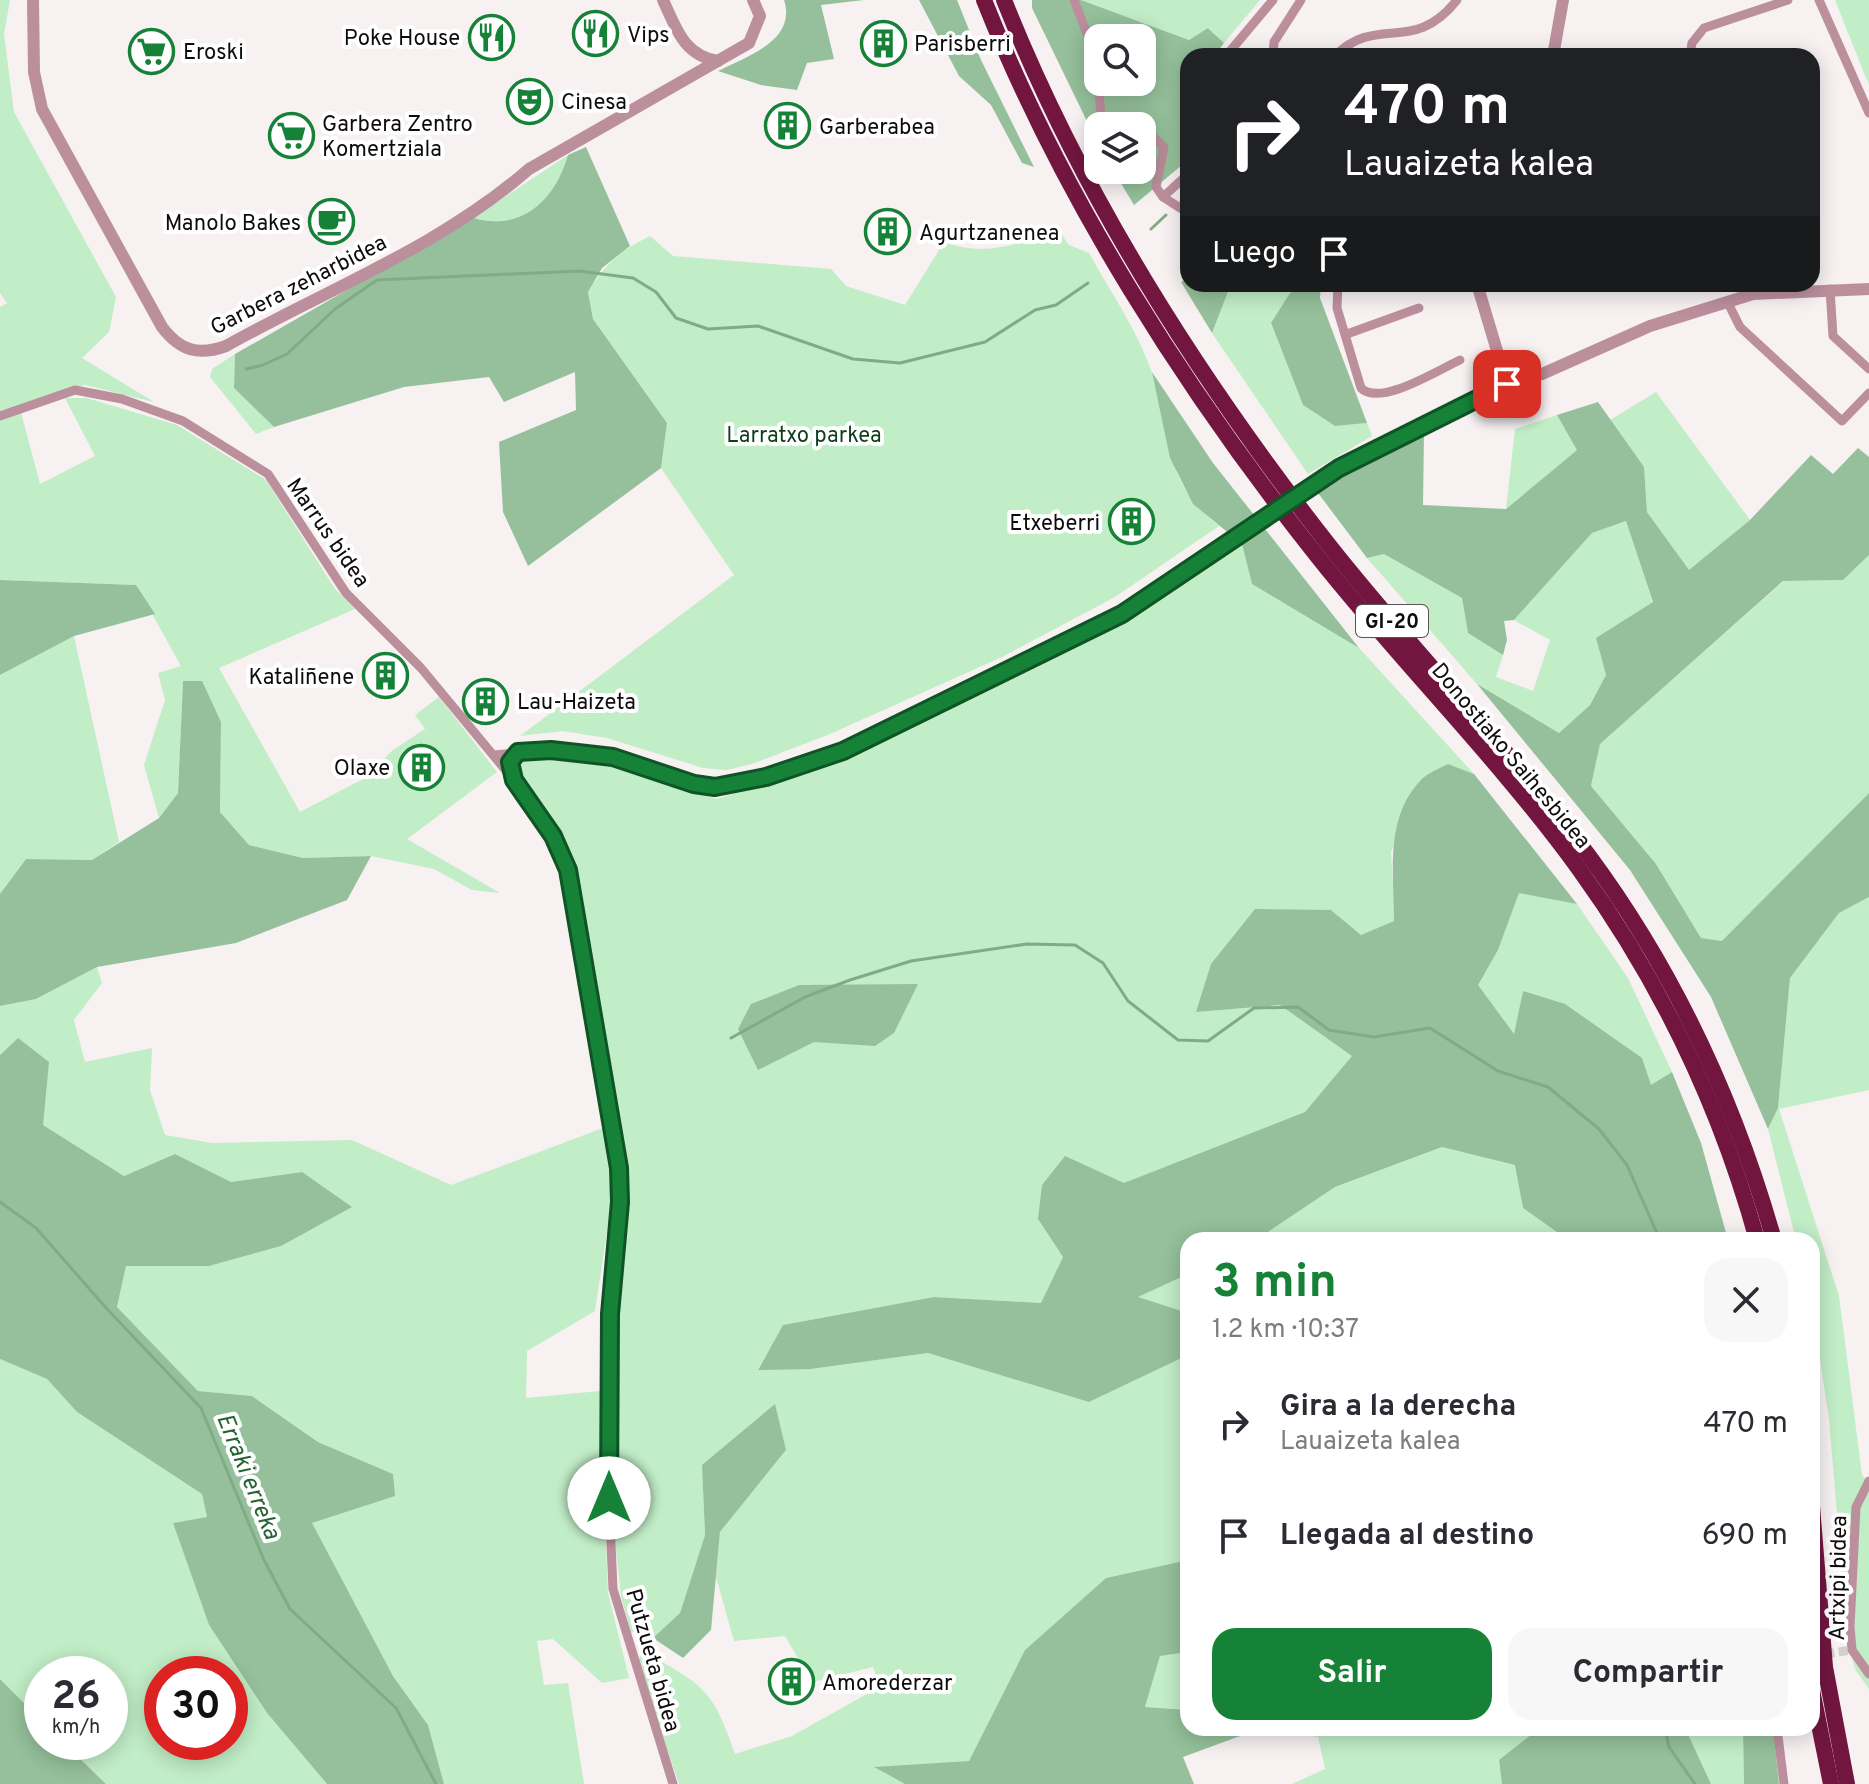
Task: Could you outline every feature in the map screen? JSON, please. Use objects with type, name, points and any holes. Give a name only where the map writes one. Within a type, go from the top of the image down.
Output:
[{"type":"highway","name":"Donostiako Saihesbidea","points":[[984,0],[1077,193],[1129,283],[1209,409],[1319,558],[1538,816],[1623,933],[1690,1056],[1729,1152],[1754,1232]]},
{"type":"highway","name":"Donostiako Saihesbidea","points":[[1004,0],[1041,86],[1092,186],[1165,312],[1222,400],[1331,547],[1564,823],[1636,925],[1682,1005],[1716,1077],[1749,1161],[1771,1232]]},
{"type":"highway","points":[[1820,1605],[1825,1667],[1847,1784]]},
{"type":"highway","points":[[1820,1730],[1831,1784]]},
{"type":"street","name":"Garbera zeharbidea","points":[[33,0],[34,72],[42,109],[162,327],[171,339],[195,352],[226,346],[447,230],[529,169],[749,43],[755,35],[760,16],[753,0]]},
{"type":"street","points":[[663,0],[685,45],[701,59],[718,61]]},
{"type":"street","points":[[1074,0],[1084,26]]},
{"type":"street","points":[[1233,48],[1273,0]]},
{"type":"street","points":[[1274,48],[1274,42],[1301,0]]},
{"type":"street","points":[[1345,48],[1361,35],[1422,30],[1443,18],[1457,0]]},
{"type":"street","points":[[1555,48],[1563,0]]},
{"type":"street","points":[[1691,48],[1704,28],[1788,0]]},
{"type":"street","points":[[1819,0],[1869,113]]},
{"type":"street","points":[[1156,137],[1164,147],[1156,187],[1163,197],[1180,208]]},
{"type":"street","points":[[1163,197],[1180,181]]},
{"type":"street","points":[[1820,289],[1869,289]]},
{"type":"street","points":[[1830,289],[1833,336],[1869,369]]},
{"type":"street","points":[[1338,292],[1337,308],[1361,388],[1367,394],[1383,395],[1460,360]]},
{"type":"street","points":[[1479,292],[1507,384]]},
{"type":"street","points":[[494,755],[551,750],[613,757],[694,784],[715,787],[766,777],[881,735],[1122,614],[1339,468],[1507,384],[1542,374],[1650,326],[1728,303],[1747,292]]},
{"type":"street","points":[[1728,303],[1740,327],[1842,421],[1869,393]]},
{"type":"street","points":[[1347,334],[1419,308]]},
{"type":"street","name":"Marrus bidea","points":[[0,416],[75,390],[122,399],[183,421],[268,474],[346,593],[421,668],[494,755]]},
{"type":"street","points":[[514,780],[510,762],[518,752]]},
{"type":"street","name":"Putzueta bidea","points":[[494,755],[553,836],[568,870],[619,1168],[620,1202],[610,1314],[609,1498],[613,1589],[673,1784]]},
{"type":"street","name":"Artxipi bidea","points":[[1869,1481],[1856,1507],[1850,1626],[1852,1650],[1869,1674]]},
{"type":"street","points":[[1778,1736],[1784,1784]]},
{"type":"green space","points":[[0,0],[10,0],[4,34],[14,112],[116,297],[109,332],[82,358],[154,402],[85,385],[19,405],[40,484],[95,456],[65,398],[87,398],[177,425],[266,480],[335,589],[355,609],[219,668],[300,812],[365,778],[393,750],[425,729],[415,715],[439,697],[497,772],[407,839],[500,893],[472,890],[434,869],[371,856],[303,858],[249,845],[220,812],[221,722],[183,681],[178,793],[159,818],[144,765],[165,700],[158,673],[181,666],[136,585],[0,580],[0,307],[7,303],[0,293]]},
{"type":"green space","points":[[784,0],[864,0],[821,5],[834,59],[807,63],[797,90],[761,85],[718,71],[755,53],[776,37],[786,14]]},
{"type":"green space","points":[[919,0],[957,0],[981,60],[1034,167],[1022,163],[991,105],[959,76]]},
{"type":"green space","points":[[1032,0],[1081,0],[1146,24],[1084,24],[1084,96],[1156,96],[1156,28],[1189,40],[1208,28],[1224,43],[1220,48],[1180,48],[1180,167],[1134,205],[1121,184],[1156,184],[1156,112],[1084,112],[1084,115],[1032,8]]},
{"type":"green space","points":[[1081,0],[1260,0],[1224,43],[1209,28],[1189,40],[1156,28],[1156,24],[1146,24]]},
{"type":"green space","points":[[1835,0],[1869,0],[1869,84],[1866,78]]},
{"type":"green space","points":[[586,147],[630,246],[602,268],[588,292],[593,319],[667,423],[661,468],[528,566],[503,512],[499,442],[576,410],[575,372],[504,402],[489,377],[404,387],[274,427],[234,388],[235,354],[473,218],[507,220],[534,209],[555,186],[568,155]]},
{"type":"green space","points":[[568,155],[555,186],[534,209],[507,220],[473,218]]},
{"type":"green space","name":"Larratxo parkea","points":[[1059,231],[1069,245],[1089,253],[1131,327],[1152,373],[1177,473],[1186,491],[1219,526],[1115,597],[1002,657],[830,734],[755,763],[727,770],[703,768],[607,738],[563,731],[520,736],[734,575],[661,468],[667,423],[593,319],[588,292],[614,259],[650,236],[673,256],[831,269],[846,286],[905,305],[944,242],[960,247],[988,249]]},
{"type":"green space","points":[[1187,292],[1228,292],[1212,333]]},
{"type":"green space","points":[[1228,292],[1292,292],[1271,324],[1303,405],[1335,426],[1367,423],[1372,436],[1308,474],[1212,333]]},
{"type":"green space","points":[[1320,292],[1320,298],[1367,423],[1335,426],[1303,405],[1271,323],[1290,293]]},
{"type":"green space","points":[[235,354],[234,388],[274,427],[256,434],[210,377],[212,369]]},
{"type":"green space","points":[[1152,372],[1213,463],[1359,648],[1252,584],[1242,544],[1193,504],[1170,458]]},
{"type":"green space","points":[[1656,392],[1750,520],[1689,571],[1647,512],[1644,467],[1610,420]]},
{"type":"green space","points":[[1598,402],[1644,467],[1647,512],[1689,570],[1750,520],[1811,455],[1833,474],[1858,448],[1869,457],[1869,555],[1843,580],[1783,581],[1600,744],[1591,786],[1656,864],[1701,938],[1722,941],[1869,793],[1869,897],[1839,913],[1790,978],[1778,1108],[1768,1129],[1711,997],[1630,870],[1477,684],[1559,733],[1590,705],[1606,675],[1596,638],[1653,602],[1626,521],[1592,533],[1514,620],[1504,621],[1507,640],[1503,655],[1468,633],[1462,598],[1384,554],[1367,558],[1318,493],[1378,452],[1424,431],[1423,505],[1506,509],[1577,450],[1557,415]]},
{"type":"green space","points":[[1557,415],[1578,449],[1506,509],[1515,429]]},
{"type":"green space","points":[[1626,521],[1653,603],[1596,638],[1606,675],[1590,705],[1559,733],[1477,684],[1367,558],[1384,554],[1462,598],[1468,633],[1503,655],[1496,677],[1533,691],[1550,640],[1514,620],[1592,533]]},
{"type":"green space","points":[[1242,544],[1252,584],[1359,648],[1474,774],[1448,764],[1391,851],[1395,921],[1361,935],[1331,910],[1196,1012],[1280,1005],[1353,1056],[1305,1112],[1038,1219],[1063,1257],[1041,1303],[934,1297],[783,1325],[758,1369],[811,1369],[928,1353],[1089,1402],[1180,1359],[1180,1562],[1106,1578],[1025,1650],[969,1761],[876,1768],[905,1784],[679,1784],[638,1666],[641,1650],[678,1671],[702,1690],[719,1714],[735,1754],[792,1736],[881,1686],[873,1667],[812,1682],[785,1636],[734,1641],[716,1577],[720,1532],[786,1450],[702,1465],[705,1535],[680,1613],[653,1638],[631,1632],[621,1596],[614,1532],[620,1234],[625,1185],[573,865],[564,838],[515,766],[525,756],[599,760],[717,799],[863,751],[1110,628]]},
{"type":"green space","points":[[1869,555],[1869,793],[1723,941],[1701,938],[1656,864],[1591,786],[1600,744],[1784,581],[1843,580]]},
{"type":"green space","points":[[0,580],[136,585],[155,614],[74,636],[0,675]]},
{"type":"green space","points":[[74,636],[119,842],[92,860],[26,859],[0,894],[0,675]]},
{"type":"green space","points":[[183,681],[202,681],[221,722],[220,812],[249,845],[303,858],[371,856],[347,900],[236,943],[97,967],[36,999],[0,1006],[0,894],[26,859],[92,860],[159,818],[178,793]]},
{"type":"green space","points":[[1448,764],[1474,774],[1577,904],[1519,893],[1498,950],[1478,985],[1514,1034],[1523,991],[1565,1004],[1642,1058],[1651,1085],[1672,1072],[1701,1143],[1726,1232],[1557,1232],[1523,1208],[1515,1165],[1442,1147],[1335,1187],[1268,1232],[1180,1232],[1180,1278],[1138,1297],[1180,1310],[1180,1359],[1089,1402],[928,1353],[811,1369],[758,1370],[783,1325],[934,1297],[1041,1303],[1063,1257],[1038,1219],[1042,1185],[1065,1156],[1124,1183],[1305,1112],[1352,1056],[1280,1005],[1196,1012],[1211,964],[1255,909],[1331,910],[1361,935],[1394,921],[1396,828],[1410,794],[1431,773]]},
{"type":"green space","points":[[1519,892],[1577,904],[1628,978],[1672,1072],[1651,1086],[1523,991],[1514,1035],[1477,985],[1498,950]]},
{"type":"green space","points":[[1869,897],[1869,1090],[1779,1109],[1818,1232],[1794,1232],[1768,1129],[1778,1108],[1790,978],[1839,913]]},
{"type":"green space","points":[[97,967],[102,983],[74,1020],[85,1062],[152,1048],[150,1090],[165,1135],[212,1143],[352,1140],[451,1185],[603,1128],[613,1192],[595,1311],[527,1351],[526,1398],[600,1391],[608,1593],[629,1678],[602,1683],[553,1639],[537,1641],[544,1685],[568,1683],[584,1784],[444,1784],[428,1725],[393,1676],[311,1523],[394,1496],[393,1474],[318,1442],[252,1396],[198,1391],[117,1307],[126,1266],[209,1266],[281,1246],[302,1172],[231,1182],[175,1154],[124,1176],[43,1125],[18,1038],[0,1055],[0,1006],[36,999]]},
{"type":"green space","points":[[918,984],[894,1033],[875,1046],[814,1042],[758,1070],[738,1029],[751,1004],[799,985]]},
{"type":"green space","points":[[18,1038],[49,1062],[43,1125],[124,1176],[175,1154],[231,1182],[302,1172],[352,1207],[281,1246],[209,1266],[126,1266],[117,1307],[198,1391],[252,1396],[318,1442],[393,1474],[395,1496],[312,1523],[393,1676],[428,1725],[444,1784],[327,1784],[267,1713],[248,1684],[248,1656],[229,1656],[209,1625],[173,1523],[207,1517],[202,1494],[77,1412],[47,1379],[0,1359],[0,1055]]},
{"type":"green space","points":[[1442,1147],[1516,1165],[1523,1208],[1557,1232],[1268,1232],[1335,1187]]},
{"type":"green space","points":[[1820,1237],[1839,1296],[1862,1475],[1869,1482],[1869,1689],[1855,1669],[1848,1643],[1829,1420],[1820,1359]]},
{"type":"green space","points":[[1180,1278],[1180,1310],[1137,1297]]},
{"type":"green space","points":[[0,1359],[47,1379],[77,1412],[202,1494],[207,1517],[173,1523],[209,1625],[229,1656],[144,1656],[144,1760],[248,1760],[248,1684],[267,1713],[327,1784],[106,1784],[82,1760],[128,1760],[128,1656],[24,1656],[24,1703],[0,1679]]},
{"type":"green space","points":[[775,1404],[786,1450],[720,1532],[711,1630],[683,1658],[653,1638],[680,1613],[705,1535],[702,1465]]},
{"type":"green space","points":[[1180,1562],[1180,1653],[1160,1656],[1145,1707],[1180,1709],[1180,1736],[1240,1736],[1183,1757],[1194,1784],[905,1784],[874,1767],[969,1761],[1025,1650],[1106,1578]]},
{"type":"green space","points":[[1180,1653],[1180,1709],[1145,1707],[1160,1656]]},
{"type":"green space","points":[[0,1679],[24,1703],[24,1760],[81,1760],[106,1784],[0,1784]]},
{"type":"green space","points":[[1311,1736],[1529,1736],[1499,1760],[1502,1784],[1292,1784],[1325,1769],[1318,1737]]},
{"type":"green space","points":[[1529,1736],[1689,1736],[1711,1784],[1502,1784],[1499,1760]]},
{"type":"green space","points":[[1689,1736],[1743,1736],[1744,1784],[1711,1784]]},
{"type":"green space","points":[[1743,1736],[1774,1736],[1779,1784],[1744,1784]]},
{"type":"waterway","points":[[1151,229],[1166,215]]},
{"type":"waterway","points":[[246,369],[287,354],[335,309],[377,280],[579,271],[633,278],[656,292],[676,318],[708,329],[758,326],[853,359],[900,363],[985,342],[1035,310],[1056,305],[1088,283]]},
{"type":"waterway","points":[[731,1038],[805,997],[911,961],[1027,944],[1075,945],[1103,963],[1128,1001],[1178,1040],[1208,1041],[1254,1008],[1298,1007],[1329,1030],[1374,1037],[1430,1028],[1498,1071],[1548,1087],[1599,1129],[1627,1165],[1656,1232]]},
{"type":"waterway","name":"Erraki erreka","points":[[0,1202],[36,1228],[201,1408],[264,1560],[290,1609],[396,1708],[436,1784]]},
{"type":"waterway","points":[[1667,1736],[1669,1747],[1695,1784]]},
{"type":"tunnel","points":[[1820,1655],[1852,1650]]},
{"type":"place","name":"Vips","points":[[596,34]]},
{"type":"place","name":"Poke House","points":[[491,37]]},
{"type":"place","name":"Parisberri","points":[[883,43]]},
{"type":"place","name":"Eroski","points":[[152,51]]},
{"type":"place","name":"Cinesa","points":[[530,101]]},
{"type":"place","name":"Garberabea","points":[[788,126]]},
{"type":"place","name":"Garbera Zentro Komertziala","points":[[291,136]]},
{"type":"place","name":"Manolo Bakes","points":[[332,222]]},
{"type":"place","name":"Agurtzanenea","points":[[888,232]]},
{"type":"place","name":"Etxeberri","points":[[1131,522]]},
{"type":"place","name":"Kataliñene","points":[[385,676]]},
{"type":"place","name":"Lau-Haizeta","points":[[486,701]]},
{"type":"place","name":"Olaxe","points":[[421,767]]},
{"type":"place","name":"Amorederzar","points":[[791,1682]]},
{"type":"route","points":[[609,1498],[610,1314],[620,1202],[619,1168],[568,870],[553,836],[514,780],[510,769],[513,756],[518,752],[551,750],[613,757],[694,784],[715,787],[766,777],[843,751],[1122,614],[1339,468],[1507,384]]}]
